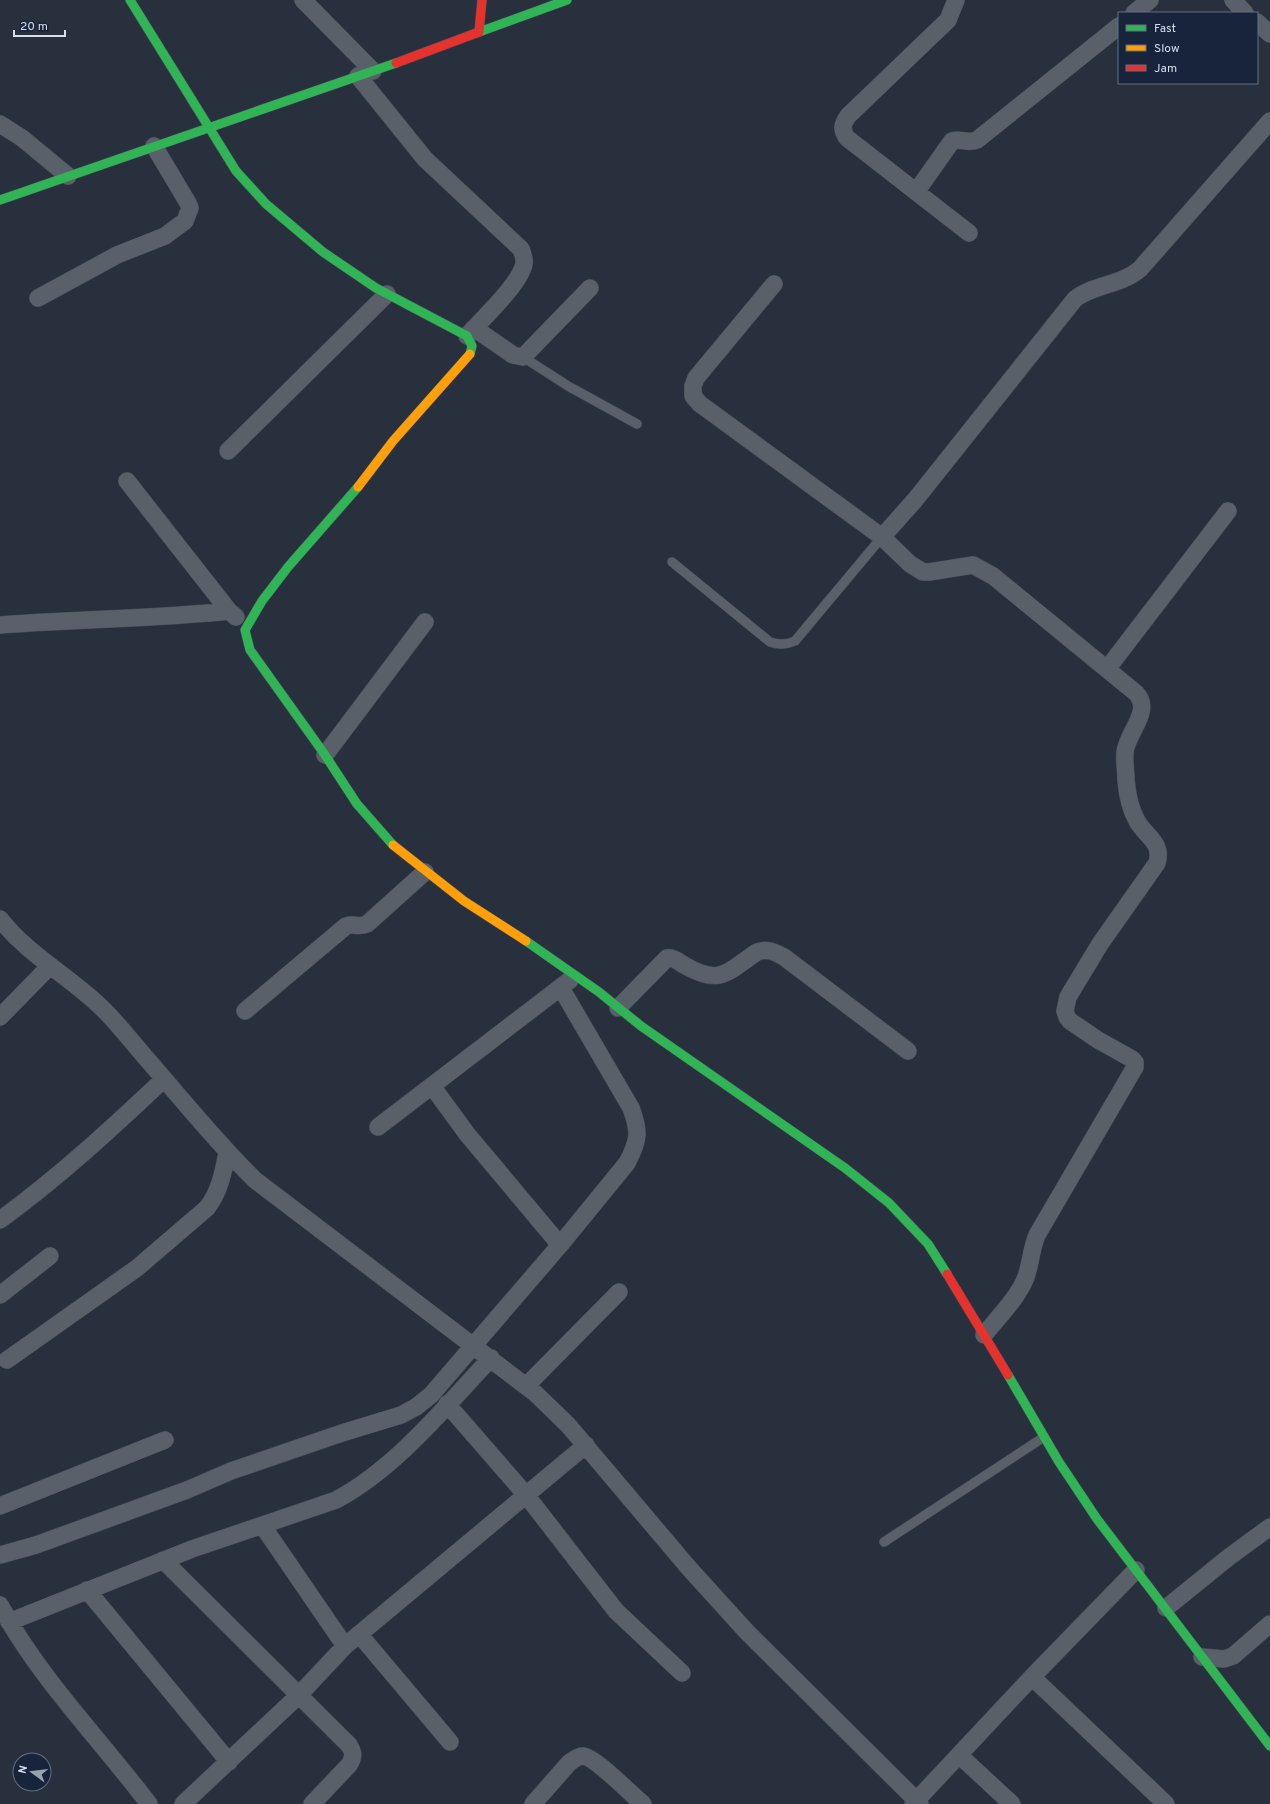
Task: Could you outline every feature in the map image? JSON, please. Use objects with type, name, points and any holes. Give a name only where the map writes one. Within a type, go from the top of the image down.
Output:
[{"type":"street","points":[[130,0],[236,171],[266,204],[323,252],[358,276],[387,294],[471,332],[513,355],[523,357],[590,288]]},
{"type":"street","points":[[9,1622],[163,1560],[336,1500],[357,1489],[417,1436],[447,1404],[482,1351],[560,1245],[627,1163],[635,1148],[638,1136],[637,1125],[631,1108],[568,982],[551,958],[484,915],[425,872],[392,844],[375,826],[347,790],[325,755],[256,660],[247,643],[245,635],[247,626],[262,601],[288,567],[350,497],[393,441],[470,355],[472,346],[471,332],[516,280],[524,266],[524,259],[520,249],[425,159],[365,74],[303,0]]},
{"type":"street","points":[[480,32],[482,0]]},
{"type":"street","points":[[0,200],[365,74],[567,0]]},
{"type":"street","points":[[956,0],[948,20],[848,116],[842,125],[843,132],[847,138],[969,233]]},
{"type":"street","points":[[1135,12],[1150,0]]},
{"type":"street","points":[[1233,0],[1244,12]]},
{"type":"street","points":[[1258,23],[1270,34]]},
{"type":"street","points":[[916,192],[952,141],[958,140],[974,142],[977,140],[1118,27]]},
{"type":"street","points":[[882,537],[914,500],[1075,299],[1081,294],[1131,277],[1140,269],[1270,121]]},
{"type":"street","points":[[0,124],[22,138],[68,176]]},
{"type":"street","points":[[38,298],[117,255],[165,236],[184,221],[190,208],[188,203],[154,146]]},
{"type":"street","points":[[774,284],[696,378],[693,386],[693,396],[700,404],[882,537],[910,564],[923,572],[973,565],[981,568],[1142,699],[1143,705],[1141,713],[1129,738],[1125,752],[1126,782],[1134,816],[1158,848],[1160,854],[1157,863],[1100,944],[1068,998],[1065,1011],[1070,1021],[1098,1040],[1132,1059],[1135,1062],[1135,1067],[1037,1235],[1031,1251],[1026,1276],[1020,1288],[984,1335]]},
{"type":"street","points":[[228,451],[387,294]]},
{"type":"street","points":[[127,481],[229,611],[247,626]]},
{"type":"street","points":[[1107,669],[1228,511]]},
{"type":"street","points":[[0,625],[69,619],[174,616],[229,611]]},
{"type":"street","points":[[325,755],[425,622]]},
{"type":"street","points":[[245,1011],[346,926],[349,924],[362,926],[367,924],[425,872]]},
{"type":"street","points":[[3,930],[80,987],[105,1011],[227,1153],[255,1180],[285,1205],[482,1351],[526,1386],[568,1425],[688,1567],[741,1625],[916,1803],[1032,1677],[1136,1570]]},
{"type":"street","points":[[618,1008],[667,958],[674,959],[702,975],[715,976],[724,975],[756,952],[762,950],[774,952],[784,957],[908,1051]]},
{"type":"street","points":[[0,1017],[50,966]]},
{"type":"street","points":[[568,982],[618,1008],[641,1026],[846,1168],[889,1203],[928,1244],[1044,1437],[1097,1519],[1270,1746]]},
{"type":"street","points":[[378,1127],[568,982]]},
{"type":"street","points":[[0,1220],[42,1190],[164,1079]]},
{"type":"street","points":[[432,1086],[467,1134],[560,1245]]},
{"type":"street","points":[[7,1360],[137,1268],[207,1208],[220,1187],[227,1153]]},
{"type":"street","points":[[0,1295],[50,1256]]},
{"type":"street","points":[[526,1386],[619,1292]]},
{"type":"street","points":[[0,1555],[36,1545],[187,1490],[253,1464],[401,1415],[416,1407],[482,1351]]},
{"type":"street","points":[[447,1404],[526,1495],[616,1611],[682,1673]]},
{"type":"street","points":[[0,1506],[165,1440]]},
{"type":"street","points":[[183,1804],[298,1696],[345,1646],[586,1445]]},
{"type":"street","points":[[262,1525],[345,1646]]},
{"type":"street","points":[[1166,1608],[1229,1557],[1270,1528]]},
{"type":"street","points":[[163,1560],[298,1696],[349,1745],[353,1752],[354,1759],[312,1804]]},
{"type":"street","points":[[87,1590],[229,1762]]},
{"type":"street","points":[[0,1605],[24,1646],[43,1672],[149,1804]]},
{"type":"street","points":[[1202,1657],[1224,1659],[1233,1656],[1270,1624]]},
{"type":"street","points":[[359,1634],[450,1742]]},
{"type":"street","points":[[1032,1677],[1166,1804]]},
{"type":"street","points":[[960,1755],[1012,1804]]},
{"type":"street","points":[[533,1804],[569,1763],[576,1758],[583,1756],[596,1762],[643,1804]]},
{"type":"lane","points":[[523,357],[568,386],[637,424]]},
{"type":"lane","points":[[672,562],[770,642],[778,645],[787,644],[795,641],[882,537]]},
{"type":"lane","points":[[884,1542],[1044,1437]]},
{"type":"traffic: fast","points":[[130,0],[236,171],[266,204],[323,252],[376,288],[467,336],[472,346],[470,354]]},
{"type":"traffic: fast","points":[[479,32],[567,0]]},
{"type":"traffic: fast","points":[[0,200],[396,63]]},
{"type":"traffic: fast","points":[[358,487],[288,567],[262,601],[245,630],[250,650],[323,752],[357,804],[393,845]]},
{"type":"traffic: fast","points":[[526,941],[599,992],[641,1026],[845,1168],[889,1203],[928,1244],[947,1274]]},
{"type":"traffic: fast","points":[[1008,1375],[1059,1462],[1097,1519],[1270,1746]]},
{"type":"traffic: slow","points":[[358,487],[393,441],[470,354]]},
{"type":"traffic: slow","points":[[393,845],[464,901],[526,941]]},
{"type":"traffic: jam","points":[[396,63],[479,32],[482,0]]},
{"type":"traffic: jam","points":[[947,1274],[1008,1375]]}]
